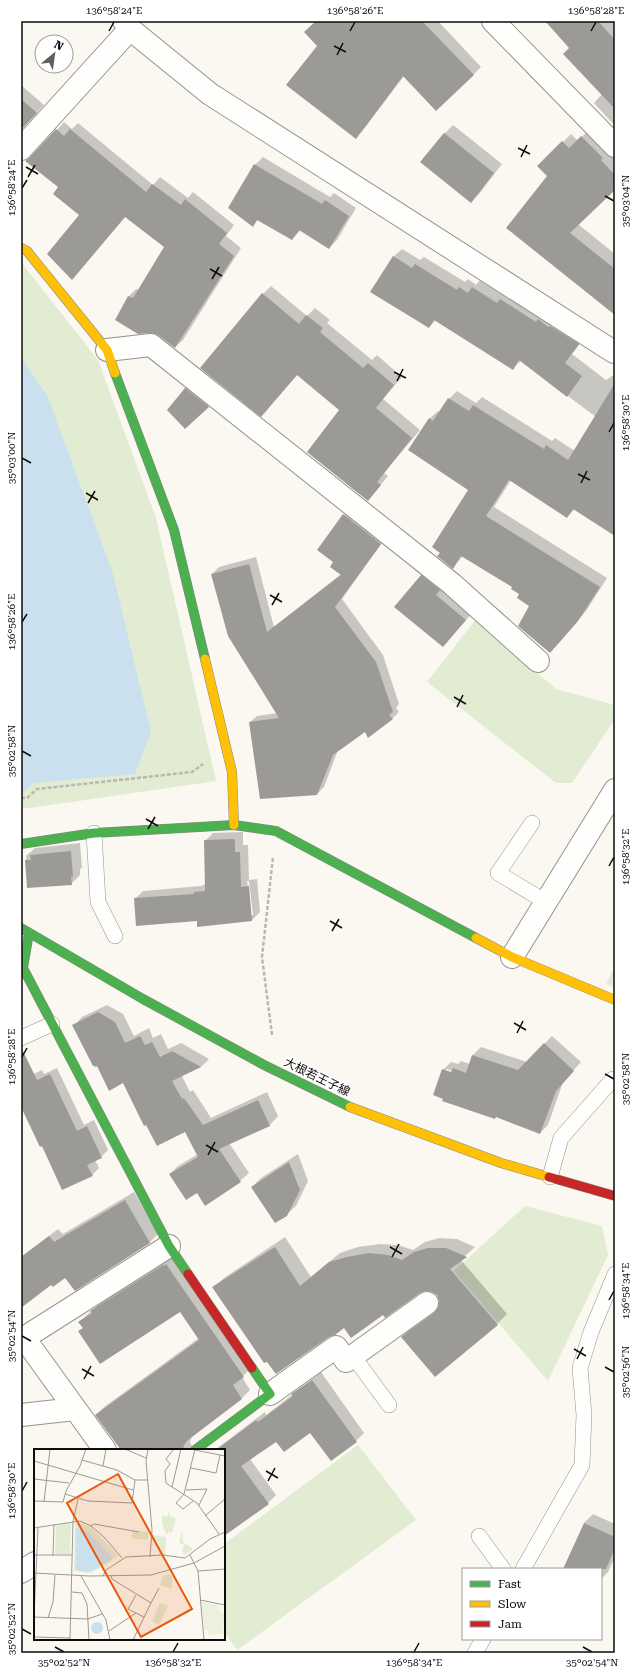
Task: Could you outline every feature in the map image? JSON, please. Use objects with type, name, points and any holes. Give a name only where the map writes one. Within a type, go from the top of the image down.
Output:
[{"type":"street","points":[[493,21],[615,146]]},
{"type":"street","points":[[21,149],[127,25],[210,94],[614,352],[615,350]]},
{"type":"street","points":[[21,248],[27,251],[107,350],[174,530],[232,772],[234,825]]},
{"type":"street","points":[[107,350],[151,345],[452,584],[538,661]]},
{"type":"street","points":[[512,957],[615,790]]},
{"type":"street","points":[[21,844],[94,833],[234,825],[276,831],[512,957],[615,1000]]},
{"type":"street","points":[[25,930],[22,968],[169,1246],[270,1394]]},
{"type":"street","name":"大根若王子線","points":[[25,930],[143,999],[210,1036],[264,1065],[348,1106],[501,1163],[615,1196]]},
{"type":"street","points":[[103,1449],[24,1338],[169,1246]]},
{"type":"street","points":[[196,1449],[336,1347],[346,1361],[426,1303]]},
{"type":"street","points":[[21,1415],[75,1409]]},
{"type":"street","points":[[21,1572],[34,1564]]},
{"type":"lane","points":[[532,823],[498,873],[546,902]]},
{"type":"lane","points":[[94,833],[98,902],[115,936]]},
{"type":"lane","points":[[21,1038],[52,1024]]},
{"type":"lane","points":[[550,1178],[561,1138],[613,1079]]},
{"type":"lane","points":[[524,1568],[582,1465],[584,1415],[580,1368],[591,1332],[615,1274]]},
{"type":"lane","points":[[353,1356],[389,1405]]},
{"type":"lane","points":[[479,1536],[502,1568]]},
{"type":"lane","points":[[475,1653],[482,1640]]},
{"type":"path","points":[[21,798],[27,798],[37,789],[192,772],[226,748]]},
{"type":"path","points":[[272,1035],[262,957],[276,831]]},
{"type":"green space","points":[[21,262],[98,360],[156,518],[216,781],[30,808],[21,808]]},
{"type":"green space","points":[[476,619],[556,689],[615,705],[615,719],[572,783],[556,783],[427,682]]},
{"type":"green space","points":[[615,966],[615,988],[606,984]]},
{"type":"green space","points":[[525,1206],[602,1226],[608,1255],[548,1381],[454,1271]]},
{"type":"green space","points":[[358,1445],[416,1520],[237,1650],[225,1633],[225,1543]]},
{"type":"water","points":[[21,358],[47,395],[113,574],[151,732],[135,774],[33,783],[26,791],[21,791]]},
{"type":"building","points":[[316,21],[422,21],[474,75],[436,111],[403,76],[356,139],[286,85],[317,46],[304,32]]},
{"type":"building","points":[[545,21],[598,21],[615,40],[615,109],[563,54],[569,48]]},
{"type":"building","points":[[21,99],[37,113],[21,130]]},
{"type":"building","points":[[56,129],[64,136],[70,129],[146,192],[152,184],[181,205],[185,199],[227,233],[219,244],[234,256],[175,348],[158,335],[150,333],[138,334],[115,320],[128,296],[133,298],[164,247],[125,217],[72,280],[47,254],[79,215],[53,194],[58,187],[25,161]]},
{"type":"building","points":[[444,133],[494,173],[471,203],[420,162]]},
{"type":"building","points":[[581,136],[603,158],[601,160],[615,175],[615,190],[570,233],[615,269],[615,315],[506,228],[547,176],[537,166],[562,141],[569,148]]},
{"type":"building","points":[[254,164],[322,204],[325,200],[349,216],[329,249],[299,230],[292,240],[257,220],[253,227],[228,208]]},
{"type":"building","points":[[393,256],[412,268],[415,264],[457,290],[459,287],[468,293],[472,287],[497,303],[500,299],[536,322],[538,319],[548,327],[550,326],[579,344],[565,363],[582,376],[567,397],[519,360],[513,370],[434,320],[429,328],[370,292]]},
{"type":"building","points":[[262,293],[299,324],[306,315],[323,328],[320,332],[363,368],[368,363],[394,385],[376,408],[412,438],[377,482],[381,485],[368,501],[307,452],[339,410],[297,375],[261,417],[200,368]]},
{"type":"building","points":[[615,383],[615,536],[573,509],[567,518],[509,480],[486,516],[600,587],[578,621],[550,653],[518,626],[529,606],[517,598],[519,594],[511,589],[512,587],[461,556],[453,569],[437,556],[440,553],[432,547],[468,490],[408,450],[429,418],[433,421],[448,398],[469,411],[473,405],[544,449],[546,445],[568,460]]},
{"type":"building","points":[[185,388],[209,407],[185,429],[167,410]]},
{"type":"building","points":[[343,514],[381,544],[335,607],[376,662],[393,712],[389,715],[393,719],[368,738],[365,732],[333,755],[317,795],[260,799],[249,722],[279,718],[228,636],[211,574],[249,564],[267,632],[341,575],[330,567],[333,562],[317,550]]},
{"type":"building","points":[[421,575],[440,590],[436,595],[466,620],[443,647],[394,607]]},
{"type":"building","points":[[235,839],[235,852],[240,852],[241,887],[249,886],[252,921],[197,927],[197,921],[136,926],[134,898],[194,894],[194,892],[205,891],[204,840]]},
{"type":"building","points":[[71,851],[73,877],[71,877],[72,885],[27,888],[25,860],[31,860],[30,855]]},
{"type":"building","points":[[98,1012],[115,1022],[125,1043],[140,1036],[145,1045],[152,1042],[160,1057],[172,1051],[201,1067],[172,1081],[182,1099],[184,1098],[203,1125],[258,1100],[270,1126],[219,1149],[241,1182],[205,1206],[197,1193],[186,1200],[169,1174],[198,1157],[185,1132],[157,1146],[146,1125],[144,1126],[123,1083],[109,1091],[97,1066],[93,1066],[72,1025]]},
{"type":"building","points":[[544,1043],[574,1071],[556,1091],[540,1134],[496,1117],[495,1119],[442,1101],[443,1099],[433,1095],[442,1069],[451,1072],[453,1068],[466,1073],[472,1055],[518,1070]]},
{"type":"building","points":[[21,1047],[37,1080],[50,1074],[77,1131],[87,1126],[102,1158],[87,1165],[93,1176],[62,1190],[42,1146],[40,1147],[21,1107]]},
{"type":"building","points":[[289,1162],[300,1190],[287,1216],[275,1223],[251,1187]]},
{"type":"building","points":[[125,1200],[150,1243],[75,1291],[65,1278],[53,1287],[51,1285],[21,1308],[21,1257],[49,1236],[54,1242]]},
{"type":"building","points":[[275,1247],[300,1286],[329,1262],[347,1257],[369,1253],[388,1255],[402,1260],[414,1252],[428,1248],[446,1248],[467,1257],[450,1269],[498,1325],[435,1377],[401,1337],[434,1313],[438,1308],[439,1302],[437,1295],[432,1292],[425,1291],[385,1318],[383,1315],[351,1338],[344,1328],[276,1374],[267,1362],[264,1363],[212,1287]]},
{"type":"building","points":[[166,1264],[244,1377],[233,1385],[242,1399],[188,1440],[183,1449],[120,1449],[95,1415],[199,1340],[180,1312],[100,1364],[78,1331],[83,1328],[78,1322],[92,1313],[90,1311],[163,1265],[164,1266]]},
{"type":"building","points":[[312,1380],[357,1442],[331,1461],[310,1433],[284,1452],[276,1442],[241,1466],[269,1504],[225,1535],[225,1449],[217,1449],[256,1420],[258,1422],[293,1396],[291,1394]]},
{"type":"building","points":[[584,1523],[615,1537],[615,1548],[606,1569],[563,1568]]},
{"type":"traffic: fast","points":[[115,373],[174,530],[205,659]]},
{"type":"traffic: fast","points":[[21,844],[94,833],[234,825],[276,831],[476,938]]},
{"type":"traffic: fast","points":[[21,928],[143,999],[264,1065],[350,1107]]},
{"type":"traffic: fast","points":[[29,933],[23,968],[169,1246],[188,1274]]},
{"type":"traffic: fast","points":[[196,1449],[270,1394],[252,1368]]},
{"type":"traffic: slow","points":[[21,248],[27,251],[107,350],[115,373]]},
{"type":"traffic: slow","points":[[205,659],[232,772],[234,825]]},
{"type":"traffic: slow","points":[[476,938],[512,957],[615,1000]]},
{"type":"traffic: slow","points":[[350,1107],[501,1163],[549,1177]]},
{"type":"traffic: jam","points":[[549,1177],[615,1196]]},
{"type":"traffic: jam","points":[[188,1274],[252,1368]]}]
